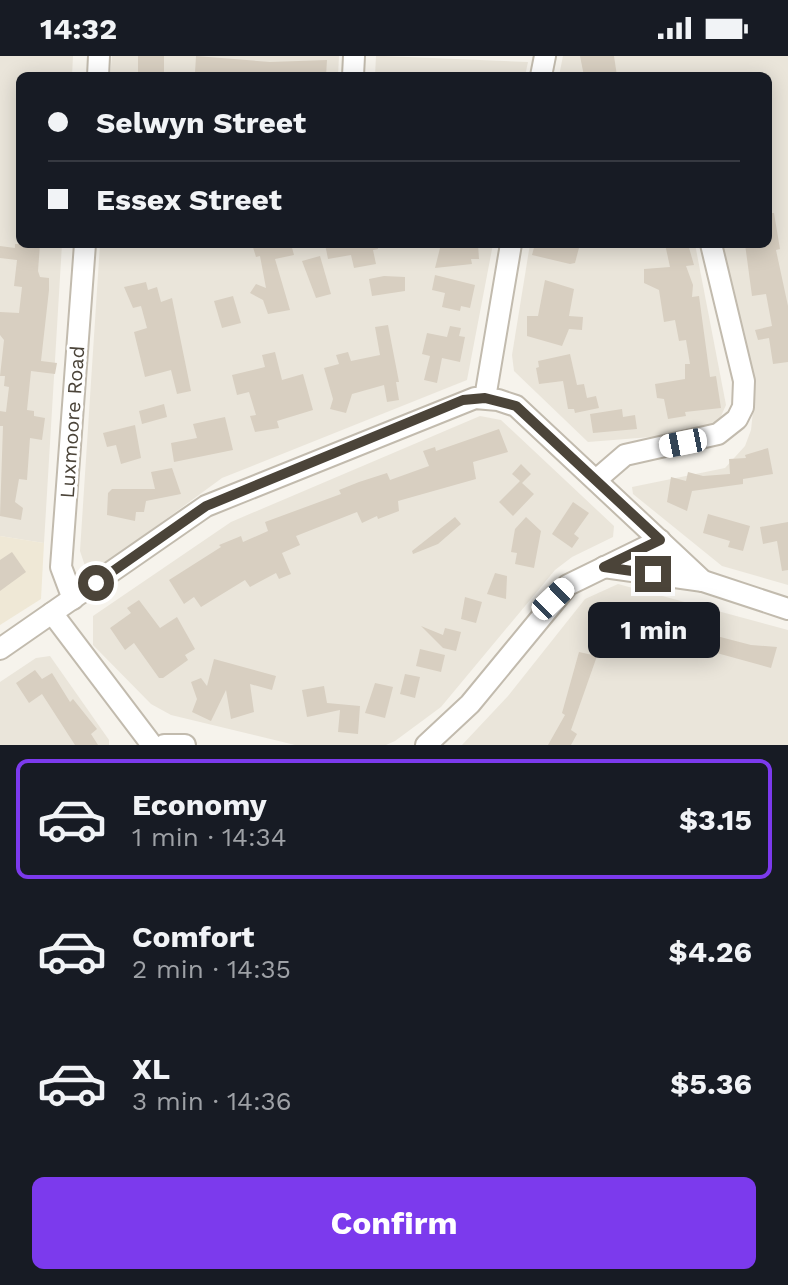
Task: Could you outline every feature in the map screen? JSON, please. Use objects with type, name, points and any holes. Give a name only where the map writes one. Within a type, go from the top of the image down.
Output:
[{"type":"street","name":"Luxmoore Road","points":[[73,599],[61,567],[85,248]]},
{"type":"street","points":[[485,398],[510,248]]},
{"type":"street","points":[[596,480],[625,455],[718,434],[737,419],[743,407],[744,381],[712,248]]},
{"type":"street","points":[[0,649],[206,506],[463,400],[485,398],[516,406],[703,581]]},
{"type":"street","points":[[426,745],[470,704],[553,599],[580,577],[660,540]]},
{"type":"street","points":[[604,567],[703,581],[788,609]]},
{"type":"street","points":[[52,613],[152,745]]},
{"type":"street","points":[[164,745],[185,745]]},
{"type":"shaded area","points":[[0,56],[73,56],[72,72],[16,72],[16,248],[62,248],[44,543],[0,536]]},
{"type":"shaded area","points":[[112,56],[339,56],[338,72],[110,72]]},
{"type":"shaded area","points":[[376,56],[528,62],[526,72],[375,72]]},
{"type":"shaded area","points":[[563,56],[788,56],[788,585],[722,566],[633,494],[632,487],[725,468],[745,446],[751,430],[754,402],[723,248],[772,248],[772,72],[560,72]]},
{"type":"shaded area","points":[[100,248],[492,248],[467,380],[222,478],[102,566],[86,569],[80,551]]},
{"type":"shaded area","points":[[529,248],[696,248],[726,405],[714,432],[588,442],[514,371],[512,355]]},
{"type":"shaded area","points":[[480,416],[501,420],[614,526],[613,537],[572,557],[555,570],[441,707],[395,741],[386,745],[295,745],[171,715],[151,704],[93,645],[93,616],[231,522]]},
{"type":"shaded area","points":[[0,536],[44,543],[41,599],[0,625]]},
{"type":"shaded area","points":[[618,584],[788,630],[788,745],[462,745],[508,696],[585,599]]},
{"type":"shaded area","points":[[50,656],[109,740],[109,745],[0,745],[0,682],[36,658]]},
{"type":"building","points":[[138,56],[164,56],[164,72],[138,72]]},
{"type":"building","points":[[196,56],[270,62],[327,60],[326,72],[195,72]]},
{"type":"building","points":[[580,56],[614,56],[616,72],[583,72]]},
{"type":"building","points":[[774,213],[780,249],[776,250],[788,306],[788,362],[773,364],[769,338],[758,340],[755,330],[772,326],[766,294],[752,296],[746,248],[772,248]]},
{"type":"building","points":[[16,244],[16,248],[40,248],[38,271],[40,277],[49,278],[41,361],[57,363],[55,374],[31,371],[27,410],[34,411],[34,416],[45,418],[42,440],[30,438],[27,480],[19,479],[15,502],[23,508],[21,520],[0,516],[3,426],[0,426],[0,411],[6,412],[9,387],[4,386],[5,376],[0,376],[4,340],[0,335],[0,312],[19,313],[22,287],[14,286],[17,260],[0,258],[0,246],[15,248]]},
{"type":"building","points":[[253,248],[292,248],[294,255],[275,259],[290,310],[268,314],[263,300],[250,293],[256,284],[266,288],[260,256],[256,257]]},
{"type":"building","points":[[326,248],[378,248],[373,250],[376,264],[354,268],[351,255],[328,259]]},
{"type":"building","points":[[440,248],[478,248],[479,259],[471,259],[472,264],[435,268]]},
{"type":"building","points":[[534,248],[579,248],[575,263],[570,264],[532,255]]},
{"type":"building","points":[[666,248],[689,248],[694,265],[686,266],[693,285],[692,297],[699,296],[710,377],[716,376],[721,408],[685,412],[686,416],[668,419],[664,399],[657,398],[655,384],[685,379],[685,364],[690,364],[686,340],[679,341],[675,320],[664,322],[659,290],[644,283],[644,269],[670,267]]},
{"type":"building","points":[[320,256],[331,294],[316,298],[302,261]]},
{"type":"building","points":[[435,275],[475,285],[470,308],[461,306],[460,311],[442,307],[445,293],[432,290]]},
{"type":"building","points":[[405,277],[405,291],[372,296],[369,279]]},
{"type":"building","points":[[545,280],[574,289],[569,316],[583,317],[582,330],[569,329],[562,346],[527,336],[527,316],[538,316]]},
{"type":"building","points":[[146,282],[148,290],[157,287],[161,302],[172,298],[191,391],[177,394],[171,370],[145,377],[134,332],[147,328],[141,306],[133,308],[124,287]]},
{"type":"building","points":[[233,296],[241,323],[222,328],[214,301]]},
{"type":"building","points":[[388,325],[399,382],[396,382],[399,400],[387,402],[384,385],[352,394],[346,413],[330,409],[333,399],[324,368],[339,364],[336,355],[348,352],[351,361],[380,355],[375,327]]},
{"type":"building","points":[[450,326],[461,328],[459,336],[465,337],[460,362],[442,358],[437,383],[424,380],[430,356],[422,354],[427,333],[447,337]]},
{"type":"building","points":[[275,352],[282,380],[303,374],[313,410],[277,421],[279,428],[255,432],[250,416],[256,415],[249,392],[237,395],[232,375],[265,367],[262,355]]},
{"type":"building","points":[[570,354],[577,385],[584,384],[587,398],[596,396],[599,408],[575,413],[574,409],[568,409],[563,381],[539,384],[538,361]]},
{"type":"building","points":[[164,404],[167,417],[142,424],[139,411]]},
{"type":"building","points":[[622,409],[623,417],[635,415],[637,429],[593,433],[590,414]]},
{"type":"building","points":[[225,417],[233,450],[174,462],[171,443],[197,438],[193,424]]},
{"type":"building","points":[[135,425],[141,458],[121,464],[116,445],[107,447],[103,433]]},
{"type":"building","points":[[499,429],[508,452],[473,462],[476,479],[398,501],[399,511],[378,519],[377,516],[362,523],[357,512],[296,536],[300,545],[282,553],[291,574],[279,579],[276,573],[250,587],[245,580],[201,607],[194,597],[184,604],[169,580],[221,547],[219,545],[241,536],[243,542],[268,531],[265,522],[341,494],[339,490],[359,482],[387,473],[390,480],[429,466],[423,451],[435,447],[436,451]]},
{"type":"building","points":[[768,448],[773,474],[743,479],[743,484],[692,491],[687,511],[667,502],[671,477],[686,481],[688,472],[703,476],[730,474],[729,459],[746,458],[745,455]]},
{"type":"building","points":[[521,464],[531,474],[522,483],[534,494],[513,516],[499,502],[520,481],[512,474]]},
{"type":"building","points":[[172,468],[181,494],[146,501],[144,512],[136,512],[135,521],[107,515],[108,493],[112,489],[155,489],[151,472]]},
{"type":"building","points":[[573,502],[589,513],[574,534],[579,538],[572,548],[552,534]]},
{"type":"building","points":[[708,514],[750,526],[743,551],[728,547],[730,541],[703,533]]},
{"type":"building","points":[[455,517],[461,524],[438,544],[413,554],[412,551]]},
{"type":"building","points":[[526,517],[541,531],[534,568],[515,564],[517,553],[511,552],[515,529]]},
{"type":"building","points":[[788,522],[788,570],[782,571],[777,541],[763,544],[760,527]]},
{"type":"building","points":[[12,552],[26,572],[0,591],[0,560]]},
{"type":"building","points":[[495,573],[507,576],[506,599],[487,594]]},
{"type":"building","points":[[465,597],[482,602],[476,623],[461,619]]},
{"type":"building","points":[[139,600],[160,628],[177,617],[195,649],[185,655],[188,660],[163,678],[159,678],[134,643],[125,650],[110,628],[131,613],[127,608]]},
{"type":"building","points":[[651,609],[690,619],[688,627],[705,633],[751,645],[777,647],[771,668],[644,633]]},
{"type":"building","points":[[605,612],[621,618],[614,640],[598,636]]},
{"type":"building","points":[[421,626],[443,635],[445,628],[461,632],[456,651],[443,648]]},
{"type":"building","points":[[420,649],[445,655],[441,672],[416,666]]},
{"type":"building","points":[[579,652],[597,656],[571,730],[577,734],[571,745],[548,745],[565,715],[562,713]]},
{"type":"building","points":[[214,659],[276,676],[272,690],[250,684],[254,712],[231,719],[226,690],[211,721],[192,712],[197,699],[191,682],[201,678],[207,686]]},
{"type":"building","points":[[35,670],[42,679],[52,673],[70,702],[73,699],[97,729],[91,734],[98,745],[75,745],[42,694],[29,703],[16,683]]},
{"type":"building","points":[[405,674],[420,677],[415,698],[400,694]]},
{"type":"building","points":[[375,683],[393,687],[385,718],[365,713]]},
{"type":"building","points":[[324,686],[327,703],[360,706],[358,734],[338,732],[340,710],[307,717],[302,690]]},
{"type":"route","points":[[96,583],[206,506],[463,400],[475,398],[498,400],[516,406],[660,540],[604,567],[653,574]]}]
